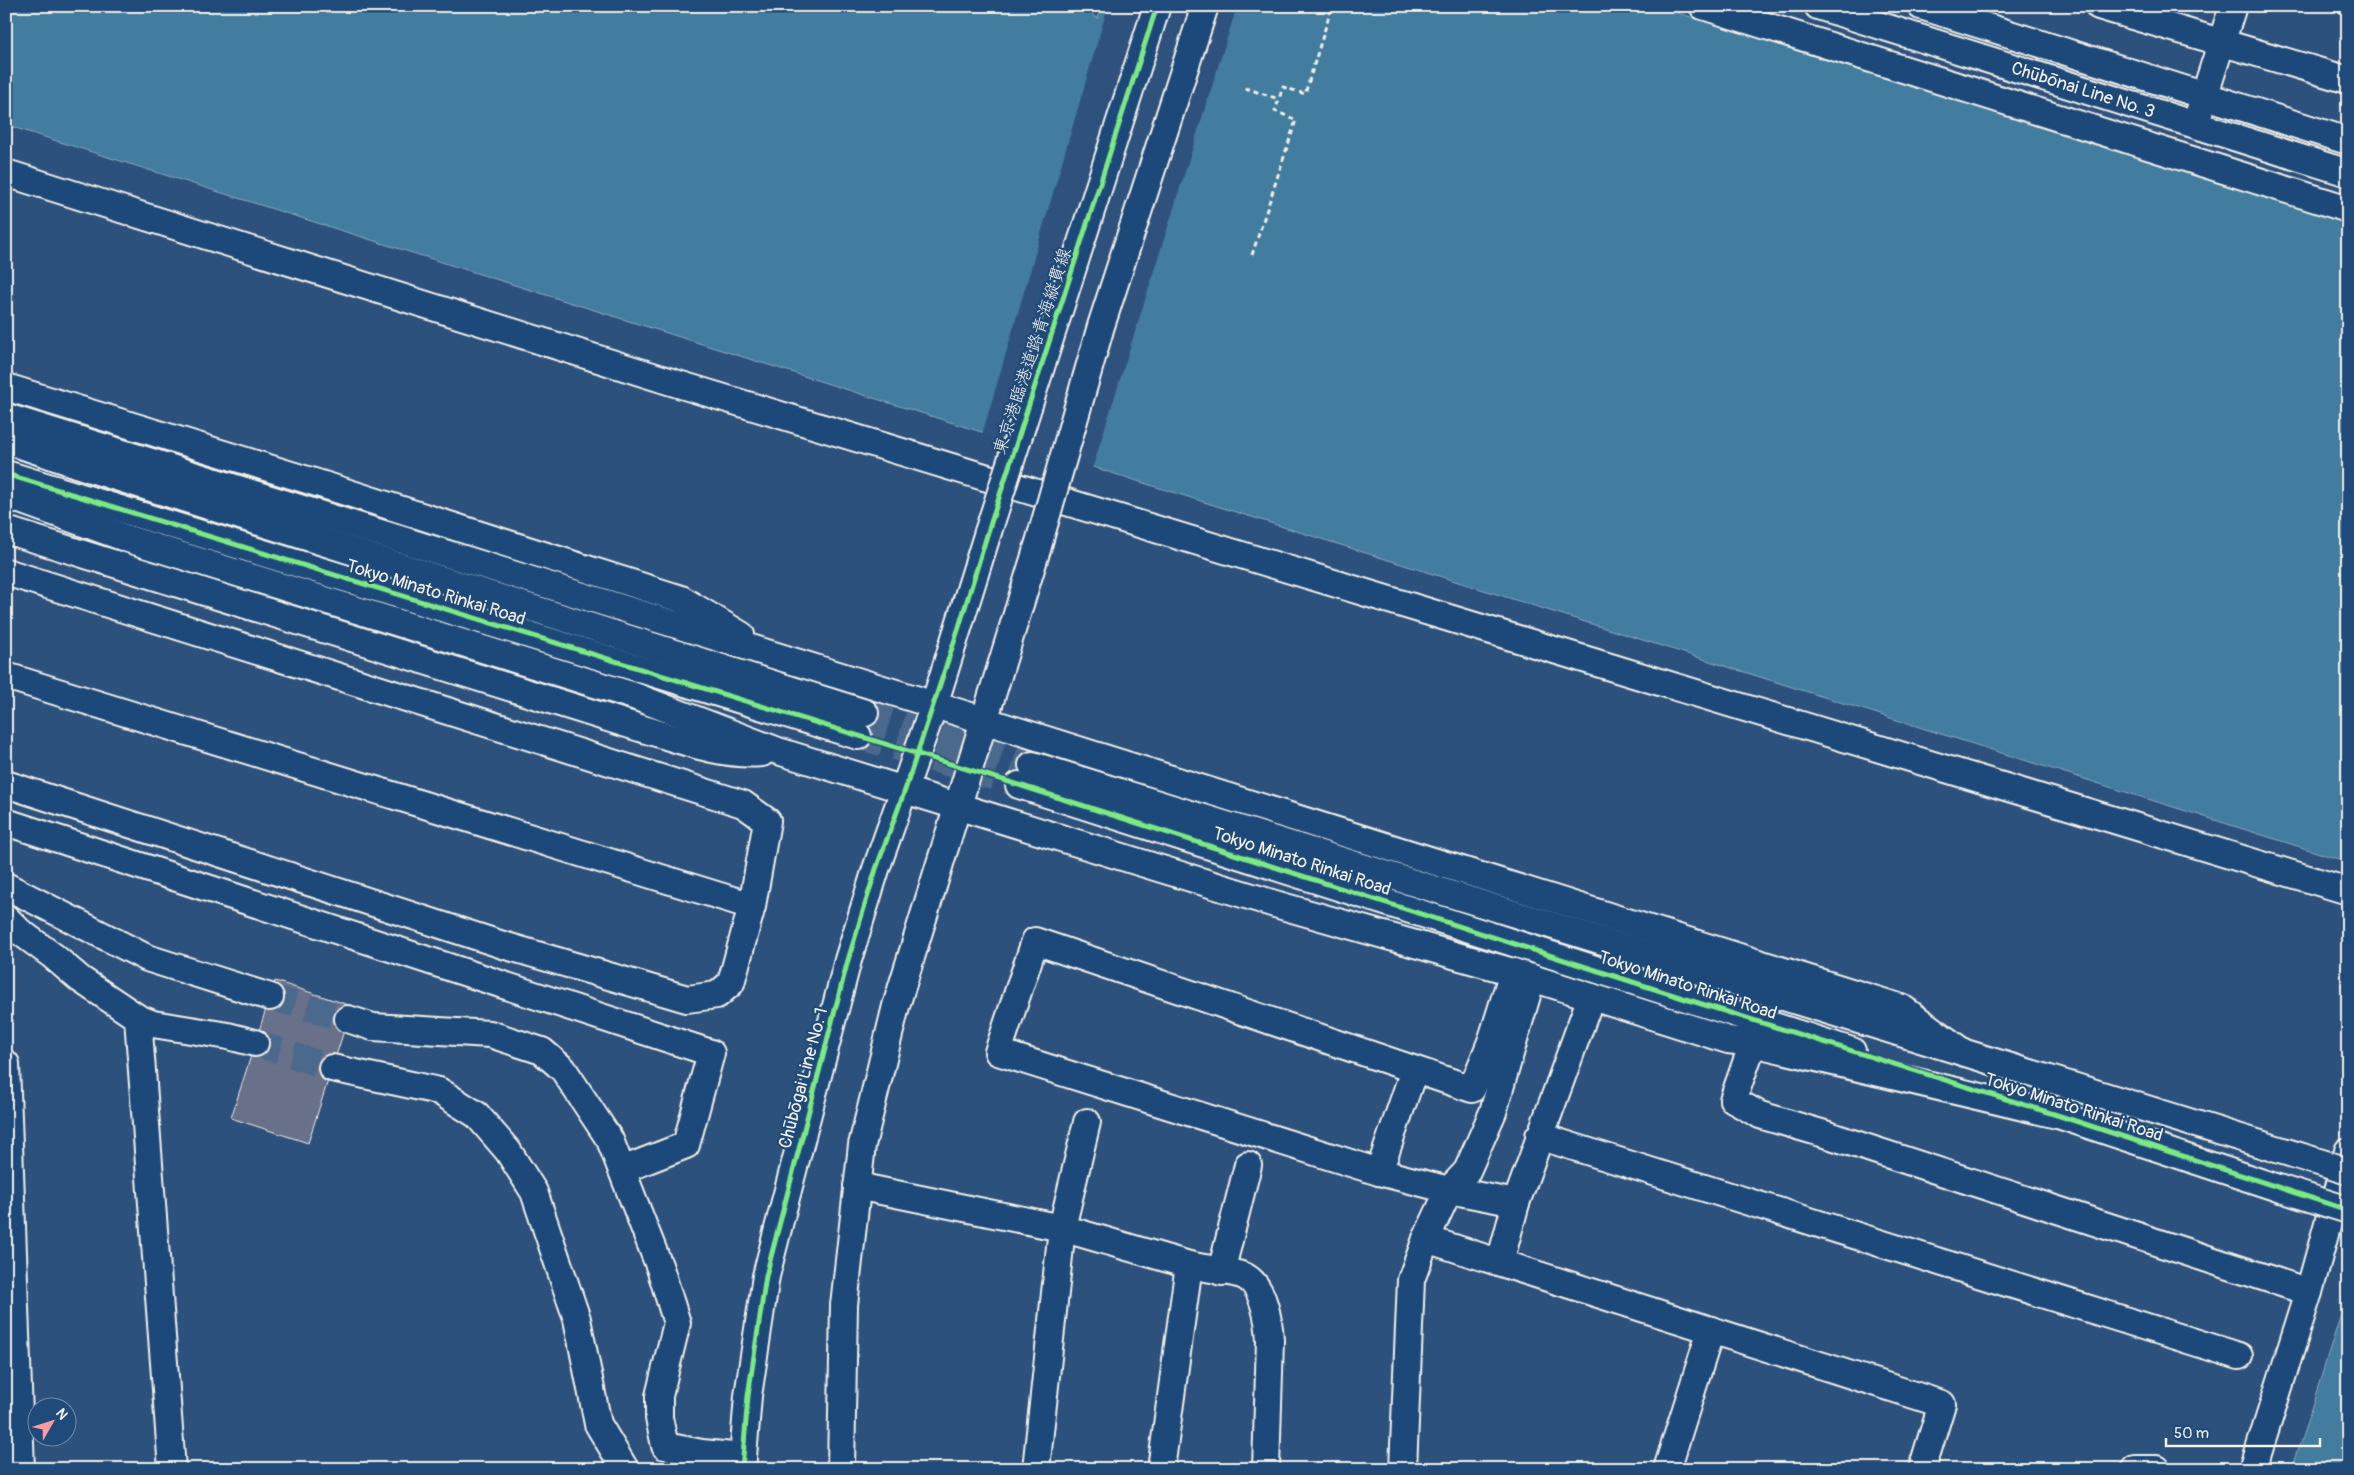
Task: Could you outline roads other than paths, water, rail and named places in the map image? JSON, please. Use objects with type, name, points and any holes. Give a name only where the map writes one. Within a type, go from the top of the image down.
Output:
[{"type":"street","name":"東京港臨港道路青海縦貫線","points":[[934,705],[1157,6]]},
{"type":"street","points":[[841,1469],[844,1305],[862,1145],[878,1072],[956,806],[1038,546],[1101,326],[1205,6]]},
{"type":"street","points":[[1702,6],[2348,209]]},
{"type":"street","name":"Chūbōnai Line No. 3","points":[[1818,6],[2348,172]]},
{"type":"street","name":"Chūbōnai Line No. 3","points":[[1921,6],[2348,140]]},
{"type":"street","points":[[2099,6],[2348,80]]},
{"type":"street","points":[[2195,125],[2234,6]]},
{"type":"street","points":[[6,173],[669,381],[2348,891]]},
{"type":"street","points":[[6,387],[327,486],[681,599],[777,656]]},
{"type":"street","points":[[6,417],[984,720],[1902,1008],[1964,1053]]},
{"type":"street","name":"Tokyo Minato Rinkai Road","points":[[6,440],[862,725],[6,474]]},
{"type":"street","points":[[6,495],[128,538],[634,696],[778,751],[1275,904],[1522,975],[1728,1040],[1753,1043],[2057,1115]]},
{"type":"street","points":[[6,530],[643,729],[718,750],[746,754],[778,751]]},
{"type":"street","points":[[6,572],[743,804],[767,821],[752,906],[731,982],[717,995],[687,999],[504,945],[6,784]]},
{"type":"street","points":[[6,676],[752,906]]},
{"type":"street","name":"Chūbōgai Line No. 1","points":[[743,1463],[748,1396],[766,1276],[848,960],[876,869],[934,705]]},
{"type":"street","name":"Tokyo Minato Rinkai Road","points":[[2348,1171],[1964,1053],[1026,775],[1692,1001],[2057,1115],[2348,1210]]},
{"type":"street","points":[[6,822],[711,1053],[686,1145],[622,1170]]},
{"type":"street","points":[[6,886],[147,958],[270,997]]},
{"type":"street","points":[[6,918],[19,932],[53,956],[80,979],[138,1018],[153,1024],[255,1043]]},
{"type":"street","points":[[1516,1204],[1449,1190],[1379,1172],[998,1052],[1035,941],[1472,1089],[1492,1039],[1522,975]]},
{"type":"street","points":[[1403,1469],[1411,1280],[1426,1239],[1449,1190],[1467,1171],[1493,1112],[1522,975]]},
{"type":"street","points":[[1500,1262],[1516,1204],[1539,1136],[1590,997]]},
{"type":"street","points":[[138,1018],[172,1469]]},
{"type":"street","points":[[348,1019],[373,1027],[490,1034],[542,1051],[563,1069],[610,1140],[660,1268],[677,1323],[659,1396],[659,1418],[665,1446],[743,1463]]},
{"type":"street","points":[[1753,1043],[1734,1100],[1760,1115],[1828,1135],[2309,1292]]},
{"type":"street","points":[[6,1064],[21,1469]]},
{"type":"street","points":[[332,1068],[439,1091],[477,1115],[508,1151],[534,1192],[577,1319],[598,1424],[625,1469]]},
{"type":"street","points":[[1379,1172],[1414,1070]]},
{"type":"street","points":[[1036,1469],[1062,1228],[1087,1122]]},
{"type":"street","points":[[1539,1136],[2239,1356]]},
{"type":"street","points":[[2253,1469],[2309,1292],[2348,1151]]},
{"type":"street","points":[[2300,1156],[2348,1164]]},
{"type":"street","points":[[1221,1272],[1248,1164]]},
{"type":"street","points":[[857,1186],[1062,1228],[1189,1265],[1247,1277],[1260,1294],[1269,1321],[1266,1469]]},
{"type":"street","points":[[2318,1201],[2348,1216]]},
{"type":"street","points":[[1426,1239],[1942,1404],[1922,1469]]},
{"type":"street","points":[[1161,1469],[1189,1265]]},
{"type":"street","points":[[1667,1469],[1711,1330]]},
{"type":"street","points":[[2135,1469],[2157,1469]]},
{"type":"water","points":[[6,6],[1086,6],[1098,18],[1101,6],[1656,6],[2348,223],[2348,862],[6,125]]},
{"type":"water","points":[[2348,1292],[2348,1469],[2292,1469]]},
{"type":"tunnel","points":[[865,713],[1032,765]]},
{"type":"tunnel","points":[[858,736],[1019,785]]},
{"type":"tunnel","points":[[270,997],[348,1019]]},
{"type":"tunnel","points":[[255,1043],[332,1068]]}]
